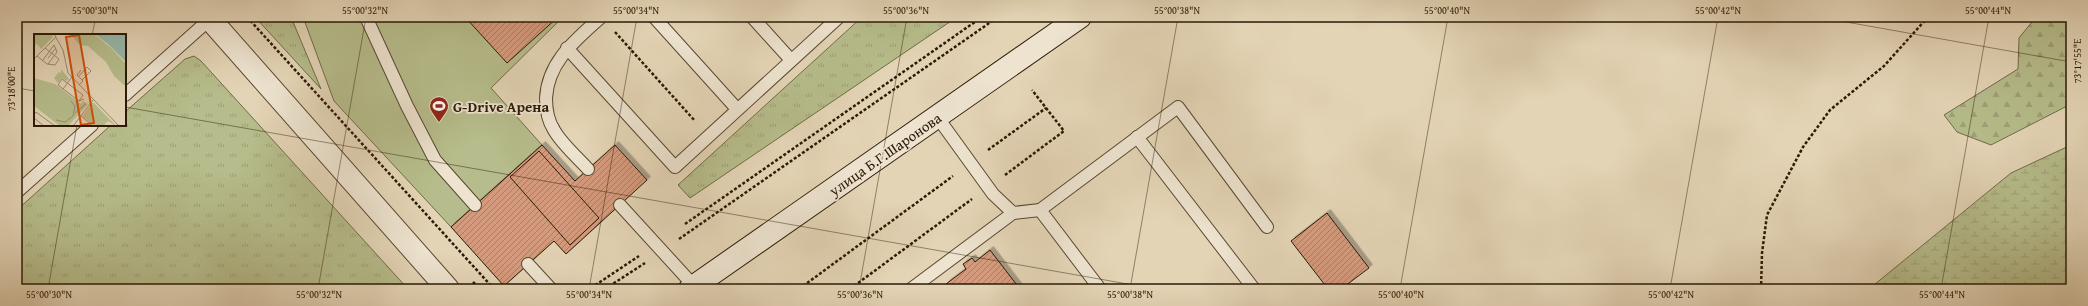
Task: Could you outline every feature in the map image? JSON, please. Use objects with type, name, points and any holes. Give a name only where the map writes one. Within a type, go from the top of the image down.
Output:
[{"type":"main road","name":"улица Б.Г.Шаронова","points":[[692,288],[938,118],[1080,17]]},
{"type":"main road","points":[[209,18],[448,289]]},
{"type":"lane","points":[[366,17],[407,106],[435,160],[475,205]]},
{"type":"lane","points":[[588,169],[554,130],[546,109],[547,89],[553,68],[567,48],[601,17]]},
{"type":"lane","points":[[654,17],[737,109]]},
{"type":"lane","points":[[752,17],[791,60]]},
{"type":"lane","points":[[567,48],[675,167],[839,17]]},
{"type":"lane","points":[[126,94],[209,18]]},
{"type":"lane","points":[[912,289],[1013,213],[1040,210],[1178,107],[1267,227]]},
{"type":"lane","points":[[938,118],[993,194],[1013,213]]},
{"type":"lane","points":[[17,192],[91,126]]},
{"type":"lane","points":[[1137,137],[1254,289]]},
{"type":"lane","points":[[620,205],[662,251],[692,288]]},
{"type":"lane","points":[[1040,210],[1100,289]]},
{"type":"lane","points":[[528,264],[551,289]]},
{"type":"path","points":[[247,17],[494,289]]},
{"type":"path","points":[[601,17],[708,136]]},
{"type":"path","points":[[686,224],[982,17]]},
{"type":"path","points":[[605,289],[998,17]]},
{"type":"path","points":[[1761,289],[1762,253],[1768,215],[1803,147],[1830,110],[1884,66],[1928,17]]},
{"type":"path","points":[[850,289],[1064,131],[1032,90]]},
{"type":"path","points":[[799,289],[1046,108]]},
{"type":"path","points":[[591,288],[644,253]]},
{"type":"green space","points":[[255,17],[291,17],[321,89]]},
{"type":"green space","name":"G-Drive Арена","points":[[303,17],[563,17],[491,88],[542,145],[451,227],[334,101]]},
{"type":"green space","points":[[862,17],[957,17],[690,198],[678,185]]},
{"type":"green space","points":[[2036,17],[2071,17],[2071,104],[1991,145],[1957,132],[1944,115],[2018,69],[2019,38]]},
{"type":"green space","points":[[194,56],[201,61],[408,289],[17,289],[17,210],[110,126],[126,126],[126,111],[185,59]]},
{"type":"green space","points":[[2071,145],[2071,289],[1869,289],[2011,173]]},
{"type":"building","points":[[465,17],[558,17],[507,63]]},
{"type":"building","points":[[542,145],[575,181],[615,145],[647,180],[566,254],[554,241],[504,286],[451,227]]},
{"type":"building","points":[[539,151],[599,218],[570,245],[510,177]]},
{"type":"building","points":[[1327,213],[1369,268],[1341,289],[1328,289],[1291,241]]},
{"type":"building","points":[[990,250],[1020,289],[949,289],[946,284],[966,269],[963,264],[972,258],[975,262]]},
{"type":"place","name":"G-Drive Арена","points":[[439,123]]}]
